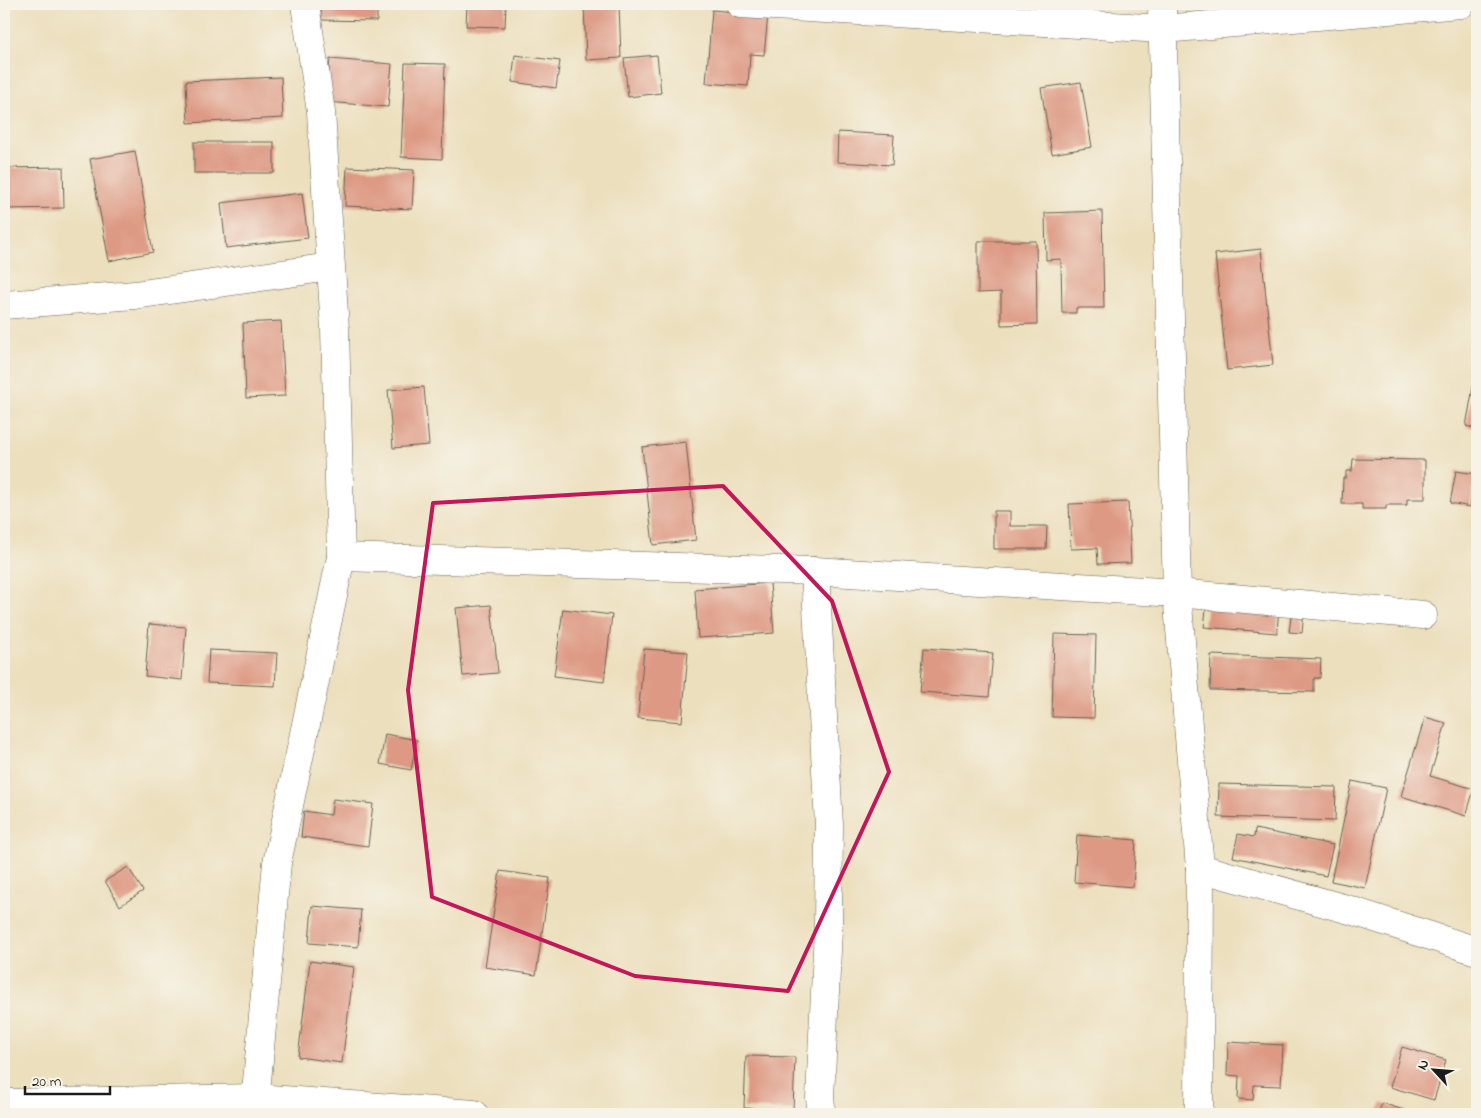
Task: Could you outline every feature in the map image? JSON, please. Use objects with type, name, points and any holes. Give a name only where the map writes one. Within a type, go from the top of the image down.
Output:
[{"type":"street","points":[[255,1106],[277,863],[341,557],[335,329],[321,112],[306,4]]},
{"type":"street","points":[[740,4],[1162,17],[1461,4]]},
{"type":"street","points":[[1162,17],[1177,593],[1200,868],[1199,1114]]},
{"type":"street","points":[[4,305],[134,295],[330,267]]},
{"type":"street","points":[[341,557],[815,572],[1177,593],[1423,615]]},
{"type":"street","points":[[815,572],[830,825],[828,929],[820,1098],[822,1114]]},
{"type":"street","points":[[1200,868],[1350,910],[1477,951]]},
{"type":"street","points":[[4,1103],[255,1106],[474,1114]]},
{"type":"highlighted area","points":[[723,486],[832,601],[889,772],[788,991],[635,976],[432,897],[408,690],[433,503]]},
{"type":"building","points":[[321,4],[377,4],[377,21],[321,20]]},
{"type":"building","points":[[467,4],[506,4],[505,27],[466,26]]},
{"type":"building","points":[[584,4],[619,4],[621,58],[586,60]]},
{"type":"building","points":[[712,10],[768,15],[764,55],[750,54],[748,86],[706,83]]},
{"type":"building","points":[[515,55],[560,61],[556,88],[512,82]]},
{"type":"building","points":[[657,55],[661,93],[628,97],[624,58]]},
{"type":"building","points":[[330,59],[392,64],[388,107],[326,102]]},
{"type":"building","points":[[405,63],[445,64],[442,159],[401,157]]},
{"type":"building","points":[[281,77],[283,118],[188,123],[186,81]]},
{"type":"building","points":[[1081,82],[1092,147],[1052,154],[1041,88]]},
{"type":"building","points":[[838,132],[894,135],[892,165],[837,162]]},
{"type":"building","points":[[194,142],[274,142],[274,173],[194,173]]},
{"type":"building","points":[[135,151],[153,252],[109,261],[90,159]]},
{"type":"building","points":[[63,167],[64,208],[4,209],[4,168]]},
{"type":"building","points":[[347,167],[414,170],[412,209],[345,206]]},
{"type":"building","points":[[302,193],[308,238],[226,248],[221,203]]},
{"type":"building","points":[[1102,211],[1104,308],[1076,308],[1076,313],[1062,313],[1061,259],[1046,260],[1045,213]]},
{"type":"building","points":[[978,241],[1036,241],[1037,324],[1001,325],[1001,292],[978,293]]},
{"type":"building","points":[[1261,249],[1273,365],[1227,370],[1215,254]]},
{"type":"building","points":[[281,321],[285,396],[246,398],[243,323]]},
{"type":"building","points":[[1474,382],[1477,382],[1477,429],[1466,426]]},
{"type":"building","points":[[424,387],[429,445],[393,448],[388,390]]},
{"type":"building","points":[[686,442],[696,540],[653,545],[642,447]]},
{"type":"building","points":[[1353,459],[1425,460],[1425,499],[1407,499],[1407,505],[1386,505],[1386,509],[1362,509],[1362,504],[1342,504],[1343,478],[1346,478],[1346,471],[1352,471]]},
{"type":"building","points":[[1456,471],[1476,474],[1470,507],[1450,503]]},
{"type":"building","points":[[1128,502],[1131,563],[1098,564],[1097,548],[1071,549],[1069,504]]},
{"type":"building","points":[[994,511],[1010,511],[1010,526],[1047,526],[1046,549],[994,549]]},
{"type":"building","points":[[770,583],[774,633],[698,638],[695,589]]},
{"type":"building","points":[[1207,600],[1279,606],[1277,633],[1204,627]]},
{"type":"building","points":[[491,605],[498,673],[463,676],[456,608]]},
{"type":"building","points":[[563,609],[612,615],[604,682],[554,676]]},
{"type":"building","points":[[1292,610],[1304,611],[1302,633],[1289,632]]},
{"type":"building","points":[[149,624],[186,627],[182,680],[145,676]]},
{"type":"building","points":[[1054,634],[1096,635],[1094,718],[1052,717]]},
{"type":"building","points":[[924,648],[993,653],[989,697],[920,692]]},
{"type":"building","points":[[644,649],[688,652],[682,722],[638,718]]},
{"type":"building","points":[[209,650],[277,653],[275,686],[207,683]]},
{"type":"building","points":[[1211,655],[1321,659],[1320,678],[1314,678],[1314,692],[1210,690]]},
{"type":"building","points":[[1425,717],[1446,723],[1430,776],[1474,789],[1466,816],[1401,796]]},
{"type":"building","points":[[385,734],[417,740],[411,770],[380,764]]},
{"type":"building","points":[[1352,781],[1386,788],[1365,888],[1331,881]]},
{"type":"building","points":[[1219,784],[1336,787],[1335,821],[1218,817]]},
{"type":"building","points":[[333,799],[373,804],[368,846],[301,837],[304,811],[331,815]]},
{"type":"building","points":[[1255,829],[1333,845],[1326,876],[1233,857],[1238,834],[1254,837]]},
{"type":"building","points":[[1077,835],[1136,840],[1133,887],[1074,882]]},
{"type":"building","points":[[128,867],[143,891],[120,906],[105,881]]},
{"type":"building","points":[[500,871],[550,878],[536,975],[485,967]]},
{"type":"building","points":[[312,906],[361,910],[358,947],[309,943]]},
{"type":"building","points":[[310,961],[354,967],[342,1063],[298,1057]]},
{"type":"building","points":[[1228,1042],[1283,1045],[1281,1086],[1254,1085],[1253,1100],[1238,1099],[1239,1076],[1227,1075]]},
{"type":"building","points":[[1402,1047],[1446,1060],[1434,1100],[1390,1087]]},
{"type":"building","points":[[746,1056],[795,1057],[793,1110],[744,1108]]},
{"type":"building","points":[[1382,1103],[1415,1114],[1378,1114]]}]
